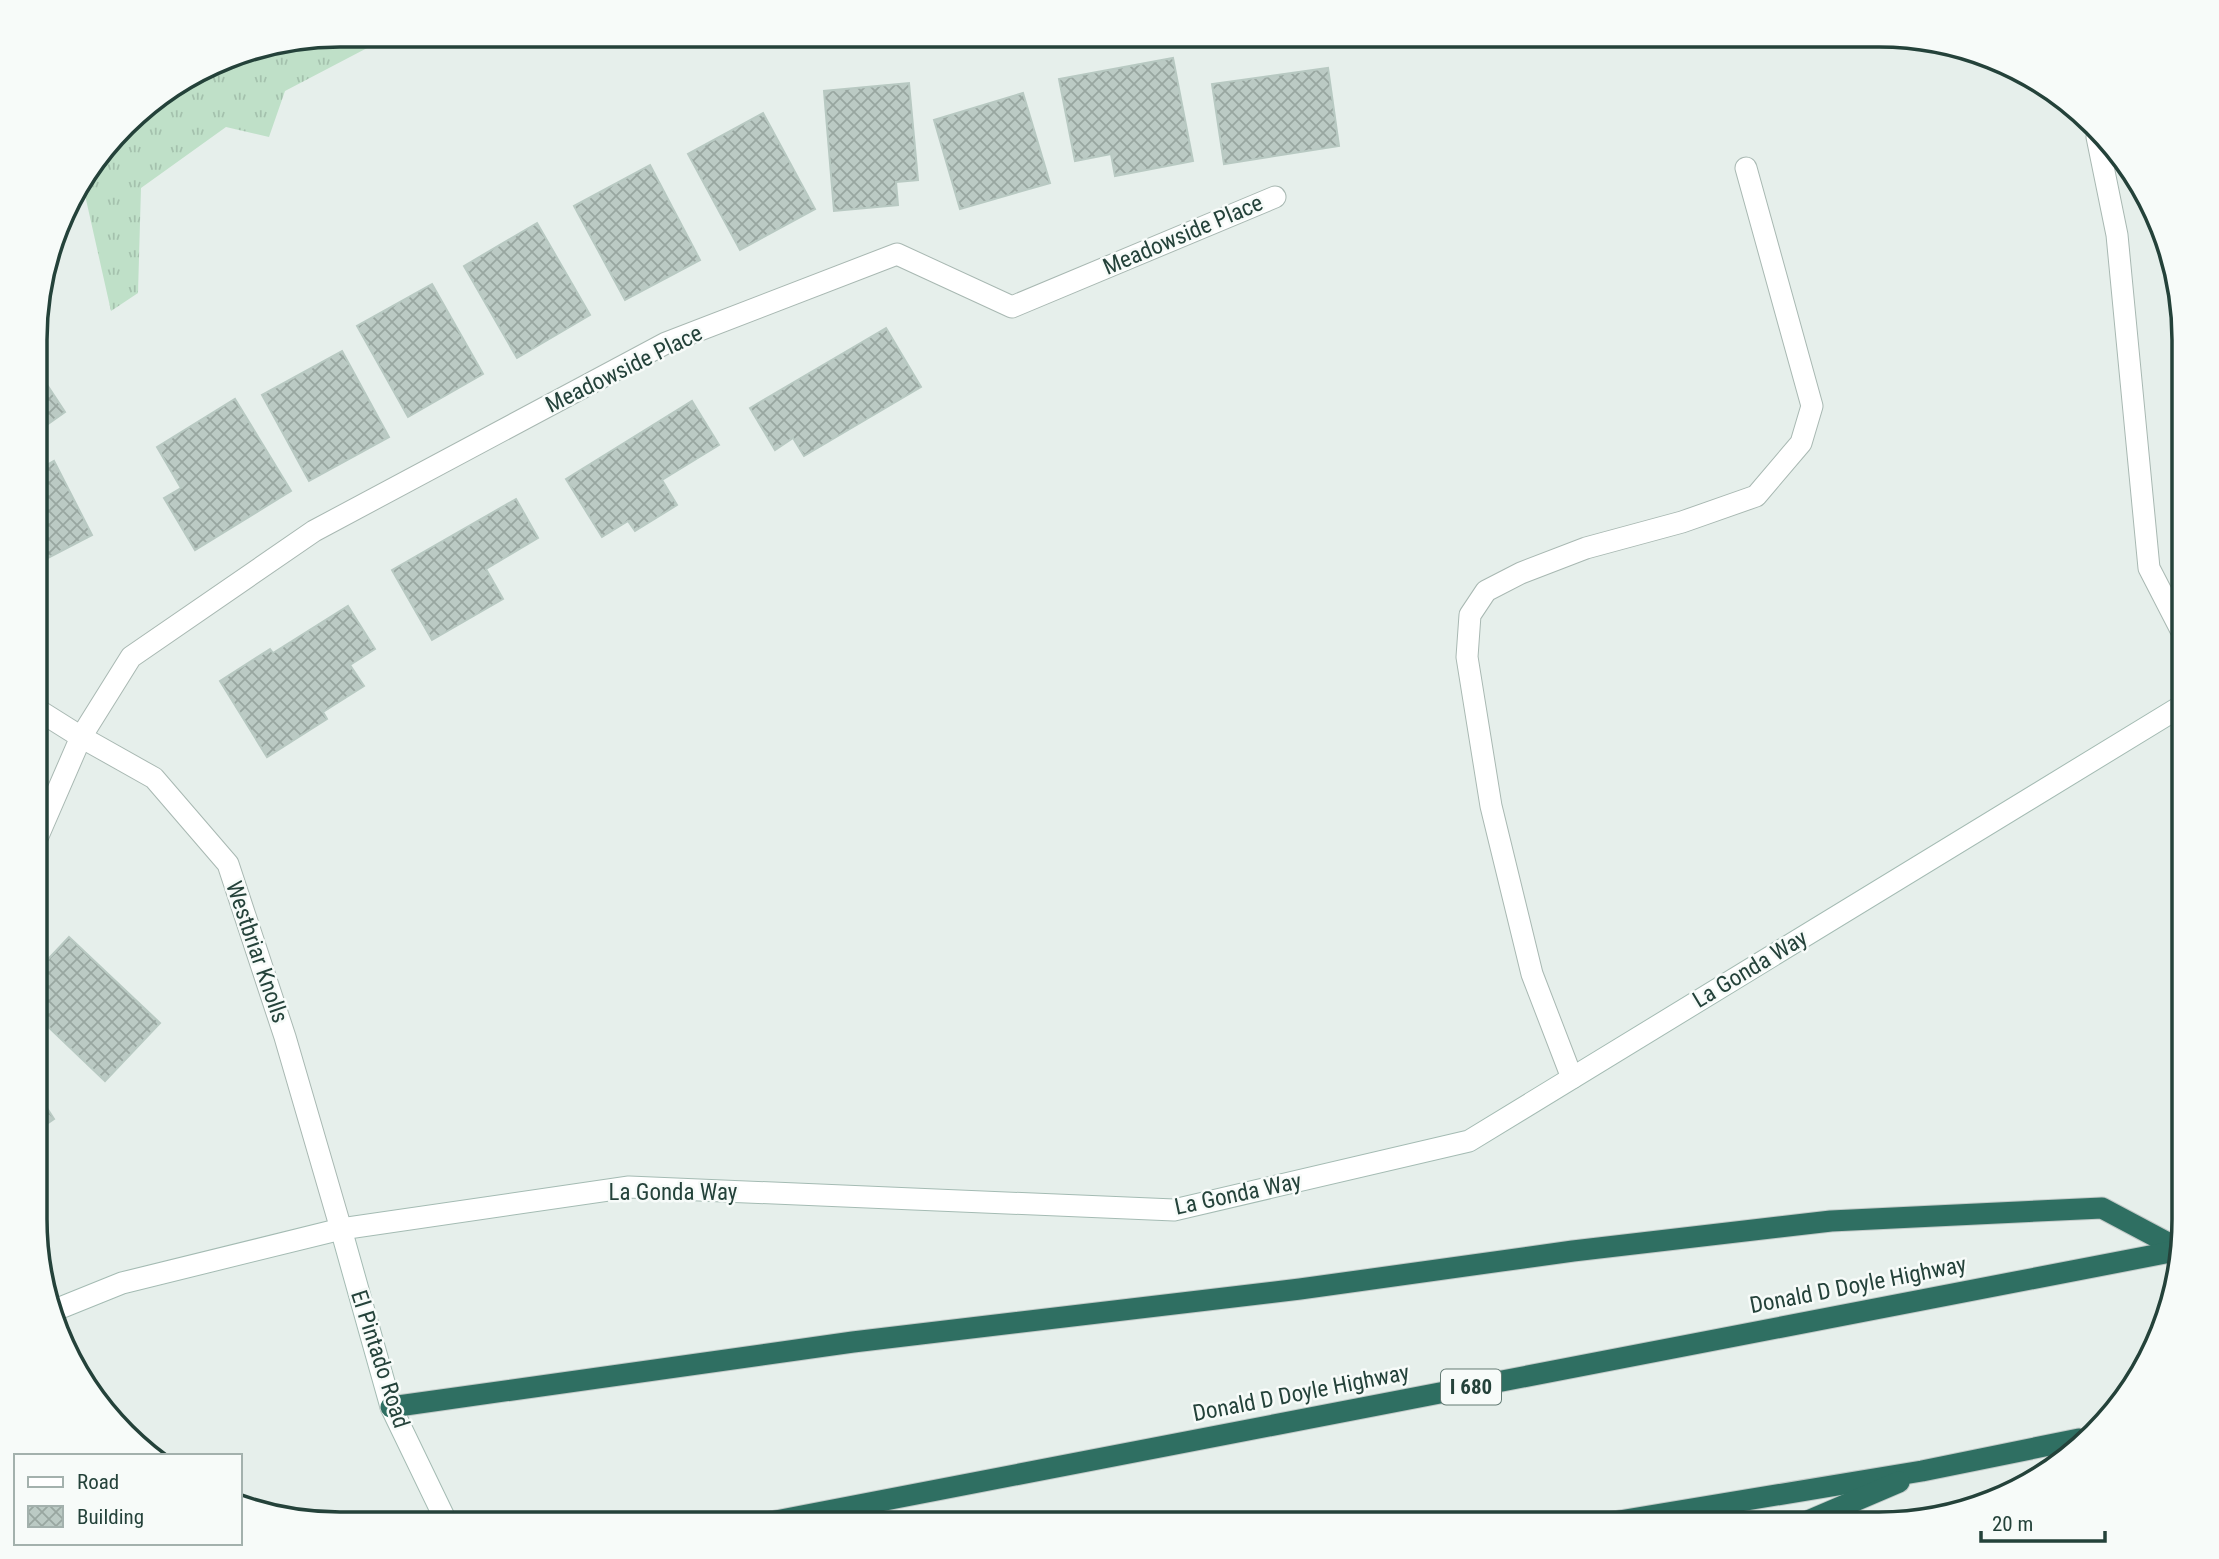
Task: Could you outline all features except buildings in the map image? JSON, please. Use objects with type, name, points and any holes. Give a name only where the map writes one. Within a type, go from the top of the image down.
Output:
[{"type":"highway","points":[[391,1407],[853,1342],[1300,1289],[1573,1251],[1831,1221],[2102,1208],[2170,1244]]},
{"type":"highway","name":"Donald D Doyle Highway","points":[[823,1512],[2170,1252]]},
{"type":"highway","points":[[1674,1512],[1922,1471],[2070,1441]]},
{"type":"highway","points":[[1828,1512],[1922,1471]]},
{"type":"street","points":[[2099,147],[2117,235],[2149,568],[2172,613]]},
{"type":"street","points":[[1572,1078],[1532,974],[1491,806],[1467,657],[1470,615],[1486,591],[1521,573],[1586,548],[1682,522],[1756,496],[1801,443],[1812,406],[1746,168]]},
{"type":"street","name":"Meadowside Place","points":[[47,815],[81,737],[131,657],[314,531],[666,343],[897,254],[1012,307],[1275,197]]},
{"type":"street","name":"La Gonda Way","points":[[61,1308],[122,1283],[341,1229],[629,1187],[1174,1210],[1469,1141],[2172,712]]},
{"type":"street","name":"Westbriar Knolls","points":[[47,716],[155,778],[228,864],[285,1037],[341,1229]]},
{"type":"street","name":"El Pintado Road","points":[[341,1229],[391,1407],[442,1512]]},
{"type":"green space","points":[[369,47],[285,91],[269,137],[226,127],[141,188],[138,293],[111,311],[85,196],[108,162],[133,133],[162,108],[194,86],[246,63],[302,50]]}]
